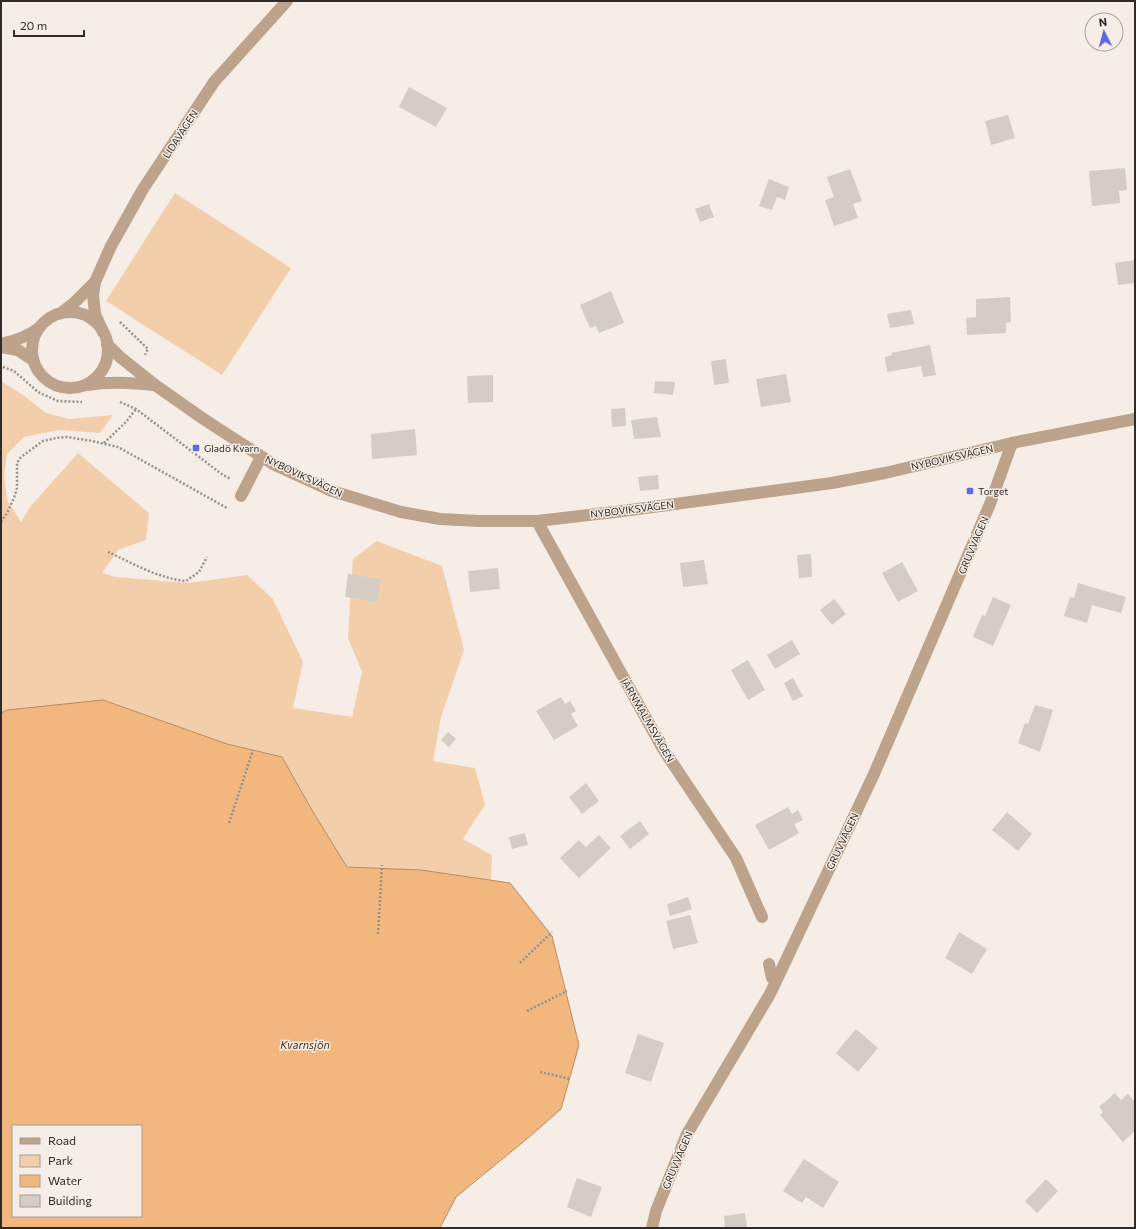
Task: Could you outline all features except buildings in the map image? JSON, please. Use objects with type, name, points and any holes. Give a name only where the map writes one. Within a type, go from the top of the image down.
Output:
[{"type":"street","name":"LIDAVÄGEN","points":[[103,332],[96,314],[93,295],[95,282],[111,246],[144,189],[214,82],[287,1]]},
{"type":"street","name":"LIDAVÄGEN","points":[[59,314],[74,303],[95,282]]},
{"type":"street","points":[[1,346],[28,335],[40,327],[48,319],[59,314],[71,312],[84,315],[95,322],[103,332],[107,344],[107,357],[103,369],[95,379],[84,386]]},
{"type":"street","points":[[40,327],[34,337],[32,349],[33,360],[38,371],[47,380],[58,386],[71,388],[97,383],[119,382],[155,385]]},
{"type":"street","name":"NYBOVIKSVÄGEN","points":[[107,344],[120,357],[155,385],[205,420],[273,464],[332,492],[400,512],[440,519],[471,521],[536,521],[832,483],[885,473],[1012,443],[1135,419]]},
{"type":"street","points":[[1,346],[18,350],[33,360]]},
{"type":"street","name":"GRUVVÄGEN","points":[[652,1228],[656,1211],[687,1134],[770,994],[874,774],[990,504],[1012,443]]},
{"type":"street","points":[[243,491],[261,457]]},
{"type":"street","name":"JÄRNMALMSVÄGEN","points":[[536,521],[664,749],[736,858],[762,917]]},
{"type":"street","points":[[769,964],[772,978]]},
{"type":"path","points":[[119,322],[148,349]]},
{"type":"path","points":[[1,366],[14,371],[38,392],[58,401],[84,402]]},
{"type":"path","points":[[116,401],[123,402],[136,409],[243,491]]},
{"type":"path","points":[[104,443],[126,422],[136,409]]},
{"type":"path","points":[[1,522],[8,511],[17,488],[17,463],[28,451],[43,441],[56,438],[80,439],[118,447],[232,511]]},
{"type":"path","points":[[108,552],[145,569],[178,580],[186,581],[199,572],[207,556]]},
{"type":"path","points":[[229,823],[254,750]]},
{"type":"path","points":[[378,934],[382,865]]},
{"type":"path","points":[[520,963],[552,932]]},
{"type":"path","points":[[526,1010],[567,990]]},
{"type":"path","points":[[540,1072],[571,1079]]},
{"type":"green space","points":[[175,193],[291,268],[222,375],[106,301]]},
{"type":"green space","points":[[1,381],[23,395],[46,413],[69,419],[113,415],[100,433],[59,430],[24,437],[7,454],[4,475],[7,500],[21,522],[30,507],[78,453],[149,513],[146,540],[118,550],[102,573],[116,577],[189,583],[247,575],[273,599],[303,662],[293,708],[352,717],[362,672],[348,638],[353,559],[377,541],[442,566],[464,650],[441,717],[433,761],[475,768],[485,805],[463,839],[492,855],[491,880],[421,870],[347,867],[313,812],[282,757],[227,744],[103,700],[7,710],[1,713]]},
{"type":"water","name":"Kvarnsjön","points":[[103,700],[227,744],[282,757],[313,812],[347,867],[421,870],[510,883],[552,936],[579,1045],[561,1109],[456,1197],[440,1228],[1,1228],[1,713],[7,710]]},
{"type":"place","name":"Gladö Kvarn","points":[[196,448]]},
{"type":"place","name":"Torget","points":[[970,491]]}]
